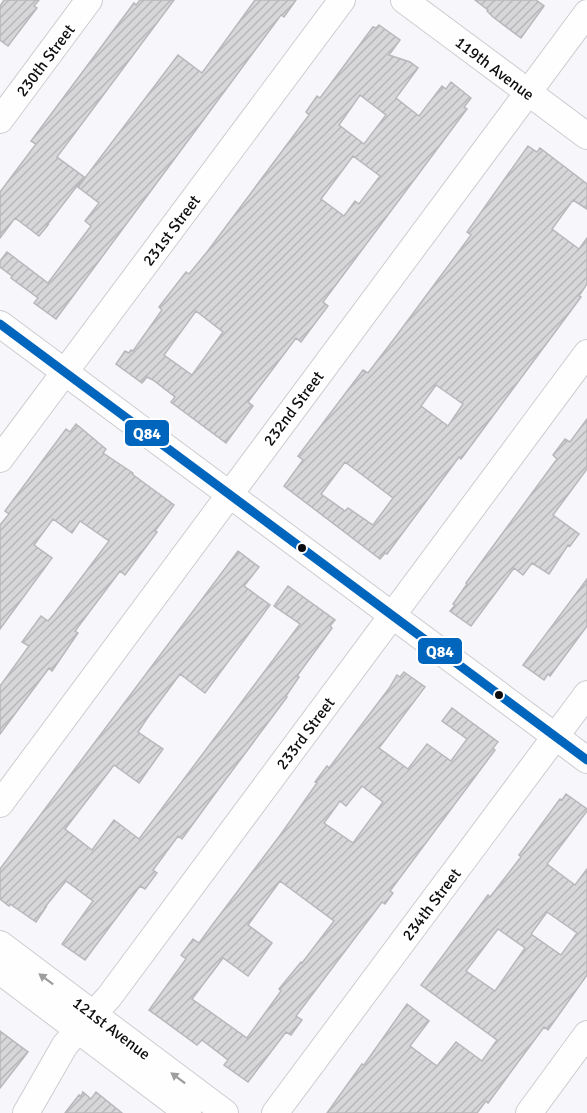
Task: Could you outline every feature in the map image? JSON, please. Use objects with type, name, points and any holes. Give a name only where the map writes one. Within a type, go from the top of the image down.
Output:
[{"type":"street","name":"230th Street","points":[[0,120],[89,0]]},
{"type":"street","name":"231st Street","points":[[0,459],[342,0]]},
{"type":"street","name":"119th Avenue","points":[[404,0],[587,136]]},
{"type":"street","name":"232nd Street","points":[[0,804],[587,13]]},
{"type":"street","points":[[0,324],[587,760]]},
{"type":"street","name":"233rd Street","points":[[26,1113],[65,1045],[115,990],[587,354]]},
{"type":"street","name":"234th Street","points":[[275,1113],[587,694]]},
{"type":"street","name":"121st Avenue","points":[[0,944],[188,1113]]},
{"type":"street","name":"121st Avenue","points":[[0,971],[86,1022],[225,1113]]},
{"type":"street","points":[[529,1113],[587,1034]]},
{"type":"building","points":[[4,0],[39,0],[34,6],[37,8],[8,46],[0,40],[0,6]]},
{"type":"building","points":[[140,0],[174,0],[57,157],[84,177],[39,236],[15,218],[0,238],[0,192],[36,144],[31,141],[134,3],[136,5]]},
{"type":"building","points":[[255,0],[296,0],[284,17],[281,15],[56,319],[34,303],[38,298],[11,278],[12,276],[0,267],[0,261],[7,252],[48,283],[91,226],[85,221],[99,203],[78,187],[178,55],[202,73]]},
{"type":"building","points":[[475,0],[536,0],[544,6],[521,38]]},
{"type":"building","points":[[379,25],[400,40],[389,55],[410,62],[418,68],[396,98],[419,116],[442,86],[446,89],[451,82],[471,98],[464,107],[467,109],[323,302],[328,306],[301,342],[296,338],[248,402],[253,406],[226,443],[171,402],[175,397],[153,380],[147,377],[142,383],[116,364],[125,351],[129,353],[133,351],[162,310],[159,307],[186,272],[189,274],[207,252],[309,115],[306,112],[317,96],[320,98],[373,27],[376,28]],"holes":[[[360,95],[386,115],[364,144],[339,125]],[[353,156],[380,176],[359,204],[355,201],[344,216],[321,199]],[[196,311],[223,332],[192,375],[164,355]]]},
{"type":"building","points":[[528,146],[537,152],[540,148],[587,184],[587,209],[573,200],[552,229],[579,249],[587,238],[587,284],[579,296],[581,297],[461,459],[459,457],[387,554],[385,553],[380,559],[284,486],[303,460],[298,456],[363,370],[368,373],[397,335],[471,235],[467,232]],"holes":[[[436,385],[463,404],[448,426],[421,406]],[[345,462],[393,498],[373,525],[348,508],[345,511],[321,494]]]},
{"type":"building","points":[[587,419],[587,469],[553,515],[579,534],[570,546],[568,545],[549,574],[532,563],[523,575],[514,568],[471,626],[450,611],[455,605],[453,604],[557,459],[553,455],[565,439],[570,442]]},
{"type":"building","points":[[76,424],[106,449],[103,453],[174,505],[125,575],[120,571],[75,631],[78,633],[52,671],[49,668],[0,734],[0,686],[29,646],[22,642],[41,616],[48,621],[109,541],[80,521],[72,533],[53,519],[34,545],[52,558],[0,629],[0,525],[9,514],[5,511],[66,429],[70,432]]},
{"type":"building","points":[[238,551],[259,567],[244,586],[270,605],[205,693],[180,674],[148,717],[138,732],[163,749],[139,783],[114,765],[65,829],[92,850],[114,820],[139,839],[300,624],[274,606],[288,586],[335,620],[330,626],[332,628],[297,676],[299,677],[287,697],[182,839],[178,836],[153,870],[157,873],[145,889],[140,886],[85,960],[62,944],[93,901],[66,881],[36,922],[0,899],[0,869]]},
{"type":"building","points":[[587,579],[587,626],[550,676],[548,674],[544,680],[523,665]]},
{"type":"building","points":[[404,672],[425,687],[379,748],[408,769],[427,744],[451,761],[467,739],[442,721],[452,708],[498,742],[493,748],[495,750],[390,891],[393,893],[385,904],[382,902],[296,1016],[302,1020],[291,1035],[286,1032],[248,1082],[224,1065],[228,1060],[202,1040],[197,1045],[149,1010],[186,959],[181,955],[193,939],[199,943],[281,834],[327,766],[329,768],[397,675],[400,677]],"holes":[[[362,786],[383,802],[353,843],[324,823],[340,801],[346,806]],[[280,881],[334,921],[279,989],[281,991],[247,1038],[192,999],[223,958],[248,976],[272,943],[248,925]]]},
{"type":"building","points":[[566,794],[587,811],[547,864],[575,885],[587,869],[587,975],[548,1030],[544,1027],[488,1103],[486,1101],[477,1113],[327,1113],[407,1004],[429,1021],[410,1046],[437,1066],[456,1042],[482,1061],[497,1040],[421,985],[488,895],[490,897],[521,857],[519,855],[560,799],[562,800]],"holes":[[[547,912],[577,933],[561,955],[531,934]],[[498,929],[525,948],[495,991],[466,971]]]},
{"type":"building","points":[[0,1031],[28,1052],[0,1088]]},
{"type":"building","points":[[83,1092],[91,1099],[96,1092],[122,1113],[65,1113]]},
{"type":"transit line","name":"Q84","points":[[0,324],[587,760]]}]
